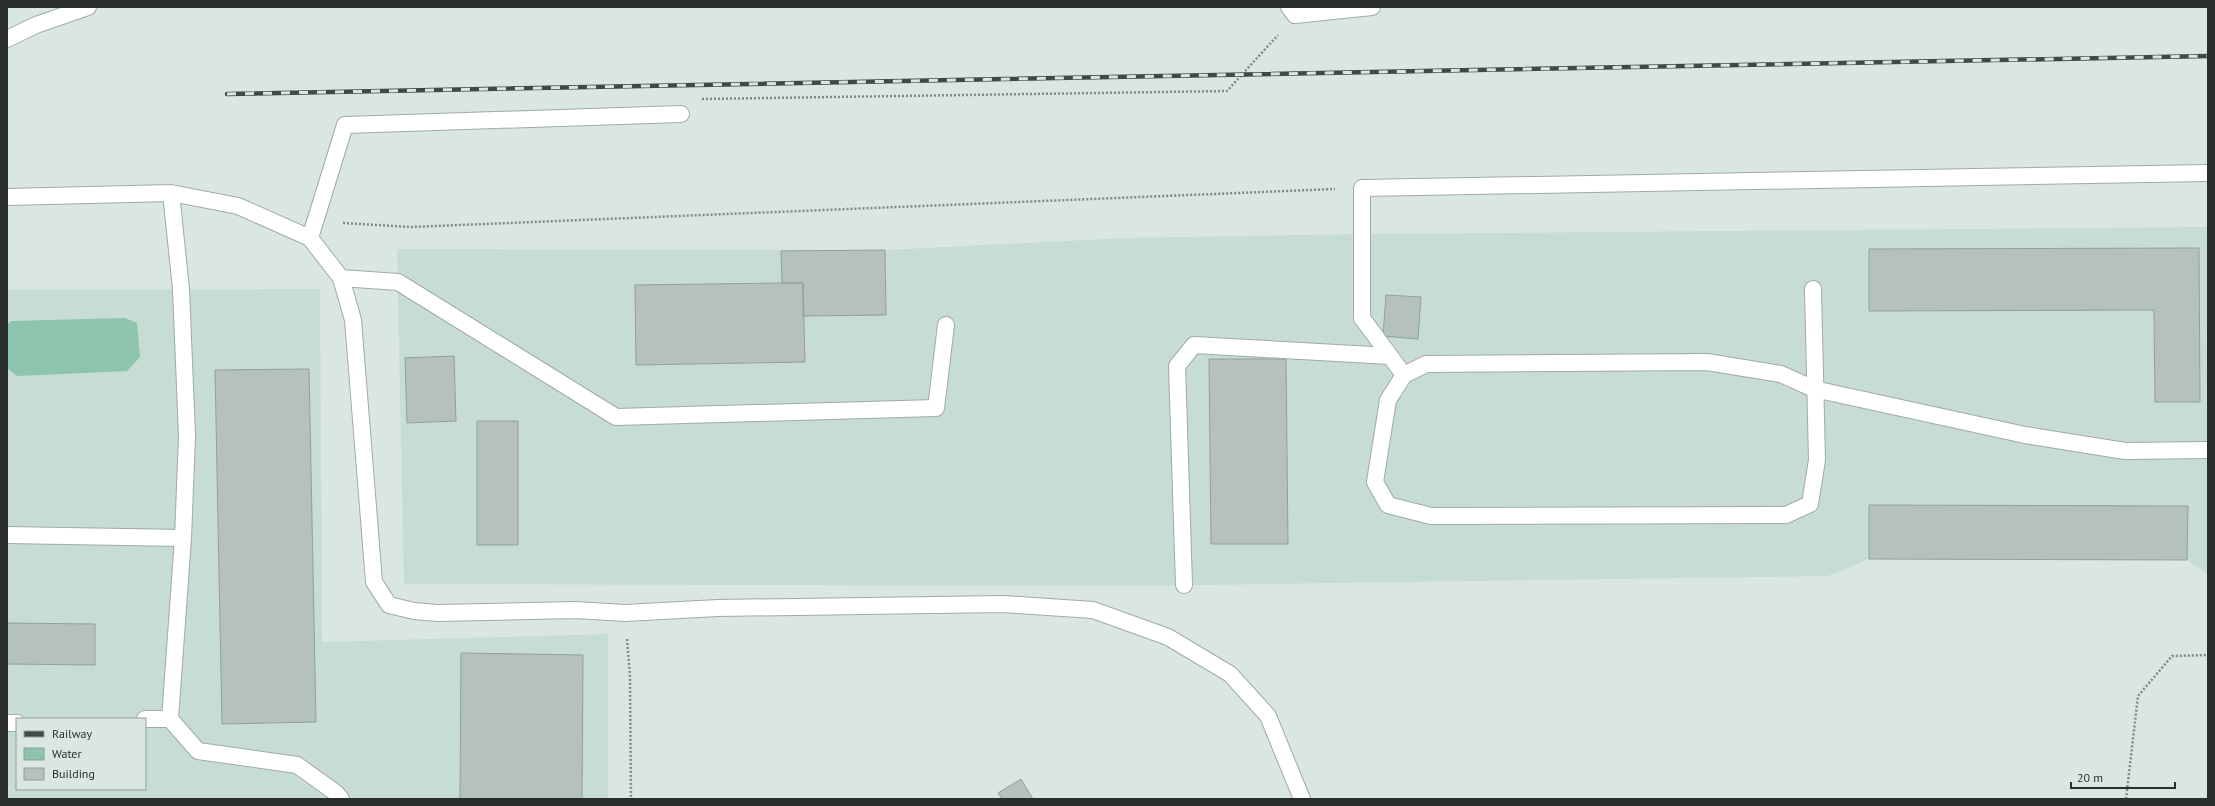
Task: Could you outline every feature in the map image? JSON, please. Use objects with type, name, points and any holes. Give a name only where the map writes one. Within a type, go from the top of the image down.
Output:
[{"type":"lane","points":[[7,39],[36,25],[88,7]]},
{"type":"lane","points":[[1292,11],[1372,7]]},
{"type":"lane","points":[[310,238],[345,125],[681,114]]},
{"type":"lane","points":[[1404,375],[1362,318],[1362,188],[2208,173]]},
{"type":"lane","points":[[7,197],[171,193],[238,206],[310,238],[341,278],[353,320],[374,582],[388,605],[414,611],[438,612],[575,610],[625,613],[718,608],[1003,604],[1093,610],[1168,638],[1230,674],[1268,716],[1302,799]]},
{"type":"lane","points":[[171,193],[181,290],[187,436],[183,538],[170,718],[198,751],[297,765],[336,793],[341,799]]},
{"type":"lane","points":[[341,278],[398,282],[616,417],[936,408],[946,325]]},
{"type":"lane","points":[[1813,289],[1814,389],[1817,460],[1810,504],[1786,515],[1431,516],[1388,505],[1375,482],[1388,400],[1404,375],[1426,364],[1707,362],[1781,374],[1814,389],[2025,435],[2117,450],[2208,450]]},
{"type":"lane","points":[[1184,585],[1177,366],[1194,345],[1390,356]]},
{"type":"lane","points":[[7,535],[183,538]]},
{"type":"lane","points":[[146,719],[170,718]]},
{"type":"path","points":[[681,114],[701,99],[1227,91],[1292,11]]},
{"type":"path","points":[[316,222],[411,227],[1362,188]]},
{"type":"path","points":[[625,613],[630,676],[631,799]]},
{"type":"path","points":[[2126,799],[2138,696],[2172,656],[2208,655]]},
{"type":"shaded area","points":[[2208,227],[2208,574],[2187,560],[1869,559],[1828,576],[1132,586],[404,584],[397,249],[885,250],[1124,238],[1361,234]]},
{"type":"shaded area","points":[[320,289],[322,642],[608,634],[608,799],[7,799],[7,290]]},
{"type":"water","points":[[125,318],[137,323],[140,357],[127,371],[17,376],[7,368],[7,325],[11,321]]},
{"type":"building","points":[[2199,248],[2200,402],[2155,402],[2154,310],[1869,311],[1869,249]]},
{"type":"building","points":[[885,250],[886,315],[803,316],[803,283],[782,283],[781,251]]},
{"type":"building","points":[[803,283],[805,362],[636,365],[635,285]]},
{"type":"building","points":[[1386,295],[1421,297],[1418,339],[1383,336]]},
{"type":"building","points":[[454,356],[456,421],[407,423],[405,358]]},
{"type":"building","points":[[1209,359],[1286,359],[1288,544],[1211,544]]},
{"type":"building","points":[[309,369],[316,722],[222,724],[215,370]]},
{"type":"building","points":[[477,421],[518,421],[518,545],[477,545]]},
{"type":"building","points":[[1869,505],[2188,506],[2187,560],[1869,559]]},
{"type":"building","points":[[7,623],[95,624],[95,665],[7,664]]},
{"type":"building","points":[[461,653],[583,655],[582,799],[460,799]]},
{"type":"building","points":[[1021,779],[1033,799],[1002,799],[998,793]]},
{"type":"railway","points":[[227,94],[2208,56]]}]
